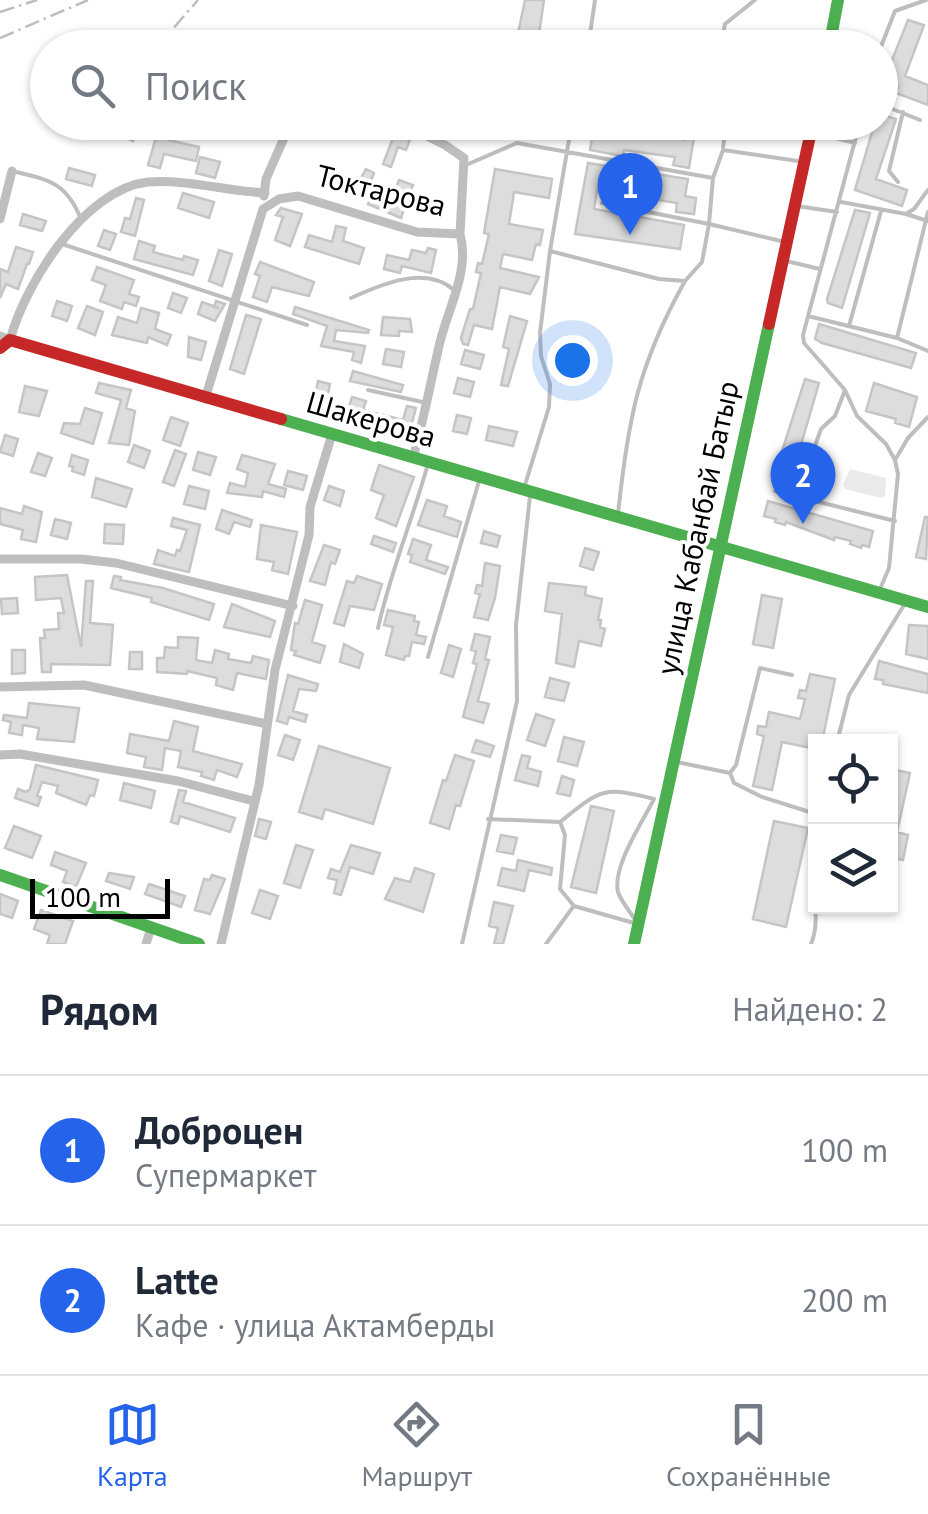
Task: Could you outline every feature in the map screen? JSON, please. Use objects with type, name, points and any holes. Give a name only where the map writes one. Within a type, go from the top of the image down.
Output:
[{"type":"main road","points":[[832,30],[838,0]]},
{"type":"main road","name":"улица Кабанбай Батыр","points":[[634,944],[659,801],[672,761],[809,140]]},
{"type":"main road","name":"Шакерова","points":[[3,341],[928,607]]},
{"type":"main road","points":[[0,875],[199,944]]},
{"type":"street","points":[[204,399],[263,208],[266,179],[283,140]]},
{"type":"street","points":[[436,140],[464,158],[466,165],[460,234]]},
{"type":"street","points":[[0,219],[12,171]]},
{"type":"street","points":[[3,341],[62,244],[82,219],[118,190],[148,182],[264,194]]},
{"type":"street","name":"Токтарова","points":[[263,208],[278,198],[298,196],[418,232],[460,234],[464,252],[413,458]]},
{"type":"street","points":[[221,944],[265,756],[275,670],[309,534],[310,507],[332,434]]},
{"type":"street","points":[[0,560],[81,559],[116,563],[293,606]]},
{"type":"street","points":[[0,687],[84,685],[267,724]]},
{"type":"street","points":[[0,755],[20,754],[178,780],[254,801]]},
{"type":"street","points":[[146,944],[152,928]]},
{"type":"lane","points":[[590,30],[594,0]]},
{"type":"lane","points":[[724,30],[725,24],[755,0]]},
{"type":"lane","points":[[885,30],[895,11],[926,0]]},
{"type":"lane","points":[[898,110],[920,120]]},
{"type":"lane","points":[[898,137],[904,112]]},
{"type":"lane","points":[[462,944],[517,702],[516,625],[528,490],[550,407],[550,384],[541,356],[540,333],[568,140]]},
{"type":"lane","points":[[618,516],[626,438],[637,388],[661,323],[684,281],[702,262],[713,178],[724,140]]},
{"type":"lane","points":[[846,140],[854,143]]},
{"type":"lane","points":[[855,140],[841,202],[806,316],[804,343],[845,390],[858,416],[874,430],[895,460],[898,474],[890,568],[878,593]]},
{"type":"lane","points":[[897,140],[890,171],[898,182]]},
{"type":"lane","points":[[466,165],[518,143],[713,178]]},
{"type":"lane","points":[[723,150],[804,162]]},
{"type":"lane","points":[[12,171],[48,180],[68,191],[82,219]]},
{"type":"lane","points":[[906,214],[928,190]]},
{"type":"lane","points":[[841,202],[926,221]]},
{"type":"lane","points":[[602,203],[786,242]]},
{"type":"lane","points":[[794,206],[837,212]]},
{"type":"lane","points":[[849,326],[881,211]]},
{"type":"lane","points":[[897,338],[928,212]]},
{"type":"lane","points":[[62,244],[307,324]]},
{"type":"lane","points":[[550,251],[659,279],[684,281]]},
{"type":"lane","points":[[782,260],[820,269]]},
{"type":"lane","points":[[352,298],[412,276],[443,281],[455,291]]},
{"type":"lane","points":[[806,316],[897,338],[928,352]]},
{"type":"lane","points":[[368,390],[428,403]]},
{"type":"lane","points":[[797,497],[821,428],[836,416],[845,390]]},
{"type":"lane","points":[[895,460],[908,438],[928,417]]},
{"type":"lane","points":[[378,628],[390,575],[402,550],[428,462]]},
{"type":"lane","points":[[428,657],[480,476]]},
{"type":"lane","points":[[775,491],[895,522]]},
{"type":"lane","points":[[839,734],[849,694],[907,601]]},
{"type":"lane","points":[[730,772],[736,765],[760,668],[792,674]]},
{"type":"lane","points":[[672,761],[730,772]]},
{"type":"lane","points":[[730,772],[734,783],[762,797],[808,811]]},
{"type":"lane","points":[[488,819],[560,822],[590,798],[606,791],[624,790],[659,801],[622,863],[618,878],[618,893],[638,924]]},
{"type":"lane","points":[[560,822],[566,835],[560,889],[574,906],[638,924]]},
{"type":"lane","points":[[546,944],[574,906]]},
{"type":"lane","points":[[810,944],[815,914]]},
{"type":"shaded area","points":[[850,469],[886,478],[885,496],[845,489]]},
{"type":"building","points":[[525,0],[544,0],[540,30],[519,30]]},
{"type":"building","points":[[908,20],[924,25],[905,76],[928,85],[928,105],[898,94],[898,45]]},
{"type":"building","points":[[155,140],[199,147],[196,161],[164,154],[160,168],[148,165]]},
{"type":"building","points":[[392,140],[410,140],[406,150],[398,147],[391,167],[383,164]]},
{"type":"building","points":[[592,140],[694,140],[689,168],[673,165],[675,157],[624,150],[623,156],[590,150]]},
{"type":"building","points":[[870,140],[889,140],[876,179],[907,190],[902,206],[855,190]]},
{"type":"building","points":[[200,157],[220,162],[215,178],[196,173]]},
{"type":"building","points":[[588,163],[688,179],[685,196],[696,198],[694,214],[676,212],[677,203],[597,190],[594,209],[684,225],[680,249],[575,234]]},
{"type":"building","points":[[69,168],[95,175],[92,186],[66,179]]},
{"type":"building","points":[[366,169],[374,173],[368,189],[357,185]]},
{"type":"building","points":[[495,169],[552,179],[549,198],[514,192],[509,224],[543,230],[532,260],[503,254],[500,268],[539,277],[530,294],[500,287],[492,329],[474,325],[468,345],[461,338],[473,309],[481,273],[476,272],[478,263],[482,264],[489,234],[484,233]]},
{"type":"building","points":[[399,180],[413,185],[401,218],[368,204],[373,192],[392,198]]},
{"type":"building","points":[[183,193],[214,202],[209,218],[178,208]]},
{"type":"building","points":[[136,198],[144,200],[135,236],[121,232]]},
{"type":"building","points":[[281,208],[302,214],[290,246],[275,240],[283,217],[276,215]]},
{"type":"building","points":[[855,210],[870,213],[842,308],[827,299]]},
{"type":"building","points":[[23,214],[46,221],[42,231],[20,225]]},
{"type":"building","points":[[336,226],[346,228],[343,241],[364,248],[359,264],[305,247],[309,235],[332,242]]},
{"type":"building","points":[[104,230],[116,234],[110,250],[98,246]]},
{"type":"building","points":[[139,241],[155,246],[153,252],[198,260],[193,275],[134,259]]},
{"type":"building","points":[[16,247],[33,252],[18,289],[6,284],[0,298],[0,269],[8,272]]},
{"type":"building","points":[[428,248],[436,250],[431,273],[402,266],[400,273],[384,269],[387,255],[409,260],[412,250],[426,253]]},
{"type":"building","points":[[219,250],[232,254],[222,286],[209,281]]},
{"type":"building","points":[[260,262],[314,282],[309,296],[272,287],[267,302],[253,297]]},
{"type":"building","points":[[97,267],[134,280],[129,294],[139,297],[136,306],[124,302],[122,309],[100,301],[106,285],[92,280]]},
{"type":"building","points":[[173,293],[187,298],[181,313],[168,308]]},
{"type":"building","points":[[57,301],[72,306],[67,321],[52,316]]},
{"type":"building","points":[[216,301],[225,304],[215,321],[198,314],[202,302],[214,306]]},
{"type":"building","points":[[87,306],[103,312],[95,335],[78,328]]},
{"type":"building","points":[[295,307],[369,330],[336,330],[334,341],[365,346],[361,363],[352,360],[354,352],[321,346],[327,326],[293,314]]},
{"type":"building","points":[[141,308],[159,313],[155,329],[171,335],[167,345],[148,337],[147,343],[112,335],[118,317],[137,323]]},
{"type":"building","points":[[246,315],[261,319],[244,374],[230,369]]},
{"type":"building","points":[[510,316],[527,321],[508,386],[501,385],[509,349],[503,347]]},
{"type":"building","points":[[383,317],[410,319],[412,332],[381,335]]},
{"type":"building","points":[[819,324],[916,353],[911,368],[822,343],[815,339]]},
{"type":"building","points":[[189,337],[206,342],[201,360],[188,357]]},
{"type":"building","points":[[386,349],[404,352],[401,367],[383,364]]},
{"type":"building","points":[[465,350],[484,355],[480,369],[461,364]]},
{"type":"building","points":[[353,371],[403,385],[401,392],[350,381]]},
{"type":"building","points":[[458,378],[474,382],[470,397],[454,393]]},
{"type":"building","points":[[805,379],[819,383],[791,479],[777,475],[776,470]]},
{"type":"building","points":[[318,381],[330,384],[327,399],[315,397]]},
{"type":"building","points":[[99,383],[131,390],[126,408],[135,411],[129,445],[109,443],[121,400],[96,393]]},
{"type":"building","points":[[874,383],[917,397],[909,427],[866,411]]},
{"type":"building","points":[[25,386],[47,391],[39,416],[19,412]]},
{"type":"building","points":[[352,397],[366,401],[363,410],[403,420],[407,406],[416,408],[409,434],[347,414]]},
{"type":"building","points":[[85,408],[102,413],[93,444],[61,433],[64,423],[80,424]]},
{"type":"building","points":[[457,415],[471,418],[467,434],[453,431]]},
{"type":"building","points":[[171,417],[188,423],[180,446],[163,440]]},
{"type":"building","points":[[489,426],[517,432],[513,446],[486,440]]},
{"type":"building","points":[[5,435],[18,439],[13,456],[0,452]]},
{"type":"building","points":[[134,445],[150,451],[144,468],[128,462]]},
{"type":"building","points":[[175,450],[186,454],[174,486],[163,482]]},
{"type":"building","points":[[198,452],[216,457],[210,475],[193,470]]},
{"type":"building","points":[[38,453],[52,458],[45,476],[31,472]]},
{"type":"building","points":[[72,455],[88,460],[84,475],[69,466]]},
{"type":"building","points":[[242,455],[275,464],[268,484],[286,489],[284,497],[263,491],[262,497],[227,493],[230,483],[245,487],[248,473],[237,469]]},
{"type":"building","points":[[379,465],[414,477],[396,526],[376,518],[384,495],[371,490]]},
{"type":"building","points":[[288,471],[307,476],[303,490],[284,485]]},
{"type":"building","points":[[96,478],[132,489],[126,507],[92,497]]},
{"type":"building","points":[[189,486],[209,491],[205,509],[184,504]]},
{"type":"building","points":[[329,486],[344,491],[340,506],[324,500]]},
{"type":"building","points":[[427,500],[447,506],[444,516],[461,522],[457,537],[418,525]]},
{"type":"building","points":[[768,501],[873,531],[869,547],[861,548],[850,544],[851,541],[835,537],[834,540],[786,522],[775,522],[776,519],[764,516]]},
{"type":"building","points":[[24,506],[42,512],[36,542],[21,539],[23,530],[0,524],[0,508],[22,514]]},
{"type":"building","points":[[222,510],[252,520],[250,527],[234,522],[229,534],[216,529]]},
{"type":"building","points":[[928,517],[926,559],[916,557]]},
{"type":"building","points":[[173,518],[200,525],[189,572],[154,564],[158,550],[175,556],[180,551],[187,530],[171,526]]},
{"type":"building","points":[[55,519],[71,523],[67,539],[51,535]]},
{"type":"building","points":[[105,524],[124,525],[123,544],[104,543]]},
{"type":"building","points":[[261,525],[297,532],[288,574],[272,570],[274,562],[257,559]]},
{"type":"building","points":[[484,531],[500,536],[497,547],[481,543]]},
{"type":"building","points":[[374,536],[396,543],[393,552],[371,544]]},
{"type":"building","points":[[413,539],[431,545],[426,560],[448,567],[445,574],[410,562],[412,555],[408,554]]},
{"type":"building","points":[[324,545],[340,550],[335,564],[331,562],[325,585],[310,581]]},
{"type":"building","points":[[585,548],[599,552],[593,570],[580,566]]},
{"type":"building","points":[[485,563],[500,566],[488,620],[474,617],[480,594],[475,593],[477,585],[482,586]]},
{"type":"building","points":[[67,575],[81,647],[86,581],[93,581],[90,623],[113,625],[110,665],[51,664],[51,672],[42,672],[40,638],[45,638],[44,630],[59,629],[58,613],[64,613],[61,598],[36,600],[35,577]]},
{"type":"building","points":[[114,576],[214,604],[209,620],[151,602],[152,598],[111,588]]},
{"type":"building","points":[[357,576],[382,584],[374,610],[350,606],[344,626],[334,623],[347,581],[354,583]]},
{"type":"building","points":[[549,583],[586,587],[585,595],[602,599],[598,620],[605,629],[601,646],[579,641],[574,667],[556,663],[562,614],[545,611]]},
{"type":"building","points":[[762,595],[782,599],[773,648],[753,644]]},
{"type":"building","points":[[17,598],[18,613],[2,614],[1,599]]},
{"type":"building","points":[[305,600],[322,605],[312,642],[325,646],[320,663],[294,655],[296,651],[291,650],[295,623],[298,624]]},
{"type":"building","points":[[232,604],[275,621],[270,637],[224,627]]},
{"type":"building","points":[[388,610],[415,616],[414,621],[419,622],[416,635],[426,637],[424,644],[412,642],[404,660],[386,655],[393,627],[384,625]]},
{"type":"building","points":[[909,625],[928,626],[928,659],[906,654]]},
{"type":"building","points":[[475,634],[490,637],[485,659],[489,660],[478,701],[489,704],[483,723],[463,717],[477,664],[473,663],[476,651],[471,650]]},
{"type":"building","points":[[178,637],[198,638],[196,660],[212,663],[215,650],[229,654],[228,659],[251,663],[253,656],[269,660],[266,679],[237,673],[233,690],[216,685],[217,678],[187,671],[157,672],[157,658],[164,658],[165,647],[178,648]]},
{"type":"building","points":[[344,644],[363,654],[359,668],[340,662]]},
{"type":"building","points":[[449,645],[461,649],[453,677],[441,673]]},
{"type":"building","points":[[12,650],[25,650],[25,673],[12,674]]},
{"type":"building","points":[[130,652],[142,652],[142,669],[129,669]]},
{"type":"building","points":[[879,661],[928,674],[928,693],[875,679]]},
{"type":"building","points":[[810,674],[835,679],[824,734],[808,734],[808,747],[782,742],[772,790],[753,786],[764,736],[757,734],[758,726],[766,727],[769,712],[800,719],[805,699],[798,698],[800,690],[806,691]]},
{"type":"building","points":[[288,675],[318,684],[316,691],[299,689],[293,711],[307,715],[305,722],[289,717],[287,724],[277,721]]},
{"type":"building","points":[[550,678],[569,683],[564,701],[545,697]]},
{"type":"building","points":[[29,703],[79,708],[74,742],[37,739],[39,728],[23,725],[22,735],[9,733],[11,722],[3,720],[4,715],[27,718]]},
{"type":"building","points":[[536,714],[554,720],[545,746],[527,740]]},
{"type":"building","points":[[174,721],[198,727],[193,751],[242,764],[237,777],[217,770],[214,780],[201,776],[202,772],[178,767],[181,751],[165,748],[162,770],[144,767],[146,757],[127,753],[130,734],[169,741]]},
{"type":"building","points":[[285,735],[300,740],[293,760],[278,755]]},
{"type":"building","points":[[564,737],[584,742],[577,766],[558,761]]},
{"type":"building","points":[[476,740],[494,746],[490,757],[472,752]]},
{"type":"building","points":[[319,746],[390,768],[373,824],[325,809],[322,819],[299,812]]},
{"type":"building","points":[[455,755],[474,761],[449,829],[430,823]]},
{"type":"building","points":[[522,755],[530,757],[527,768],[541,772],[538,786],[515,780]]},
{"type":"building","points":[[36,765],[98,780],[94,796],[90,795],[86,805],[56,793],[58,786],[42,782],[38,806],[15,798],[18,789],[30,789]]},
{"type":"building","points":[[898,771],[910,773],[898,827]]},
{"type":"building","points":[[562,776],[574,780],[570,796],[557,793]]},
{"type":"building","points":[[124,783],[155,791],[151,808],[120,800]]},
{"type":"building","points":[[179,790],[186,791],[183,802],[235,818],[230,832],[180,816],[178,824],[171,822]]},
{"type":"building","points":[[591,806],[614,811],[596,893],[571,887]]},
{"type":"building","points":[[259,819],[271,822],[266,839],[255,836]]},
{"type":"building","points":[[774,821],[808,828],[786,927],[753,919]]},
{"type":"building","points":[[14,826],[41,836],[32,858],[5,848]]},
{"type":"building","points":[[898,832],[908,835],[903,860],[898,859]]},
{"type":"building","points":[[501,835],[517,838],[513,854],[497,851]]},
{"type":"building","points":[[296,845],[313,850],[300,888],[284,883]]},
{"type":"building","points":[[351,845],[380,853],[373,874],[350,867],[341,895],[334,893],[337,880],[328,878],[331,869],[340,872]]},
{"type":"building","points":[[55,852],[86,863],[76,887],[63,882],[67,871],[51,865]]},
{"type":"building","points":[[518,860],[552,868],[551,875],[529,870],[524,891],[498,885],[502,868],[516,871]]},
{"type":"building","points":[[415,868],[434,874],[423,912],[385,899],[395,878],[410,882]]},
{"type":"building","points":[[109,873],[134,877],[130,889],[106,881]]},
{"type":"building","points":[[212,875],[225,879],[210,914],[195,910],[204,879],[210,880]]},
{"type":"building","points":[[149,884],[185,896],[181,907],[145,894]]},
{"type":"building","points":[[260,890],[278,896],[270,919],[252,913]]},
{"type":"building","points":[[0,894],[18,901],[12,918],[0,914]]},
{"type":"building","points":[[494,902],[513,906],[503,944],[494,944],[498,928],[489,926]]},
{"type":"building","points":[[41,910],[73,921],[65,944],[47,944],[50,935],[34,929]]},
{"type":"railway","points":[[0,12],[37,0]]},
{"type":"railway","points":[[0,38],[88,0]]},
{"type":"railway","points":[[172,30],[198,0]]},
{"type":"traffic: fast","points":[[832,30],[838,0]]},
{"type":"traffic: fast","points":[[634,944],[769,324]]},
{"type":"traffic: fast","points":[[281,419],[928,607]]},
{"type":"traffic: fast","points":[[0,875],[199,944]]},
{"type":"traffic: jam","points":[[769,324],[809,140]]},
{"type":"traffic: jam","points":[[0,348],[10,340],[281,419]]},
{"type":"place","name":"Доброцен","points":[[630,235]]},
{"type":"place","name":"Latte","points":[[803,524]]}]
